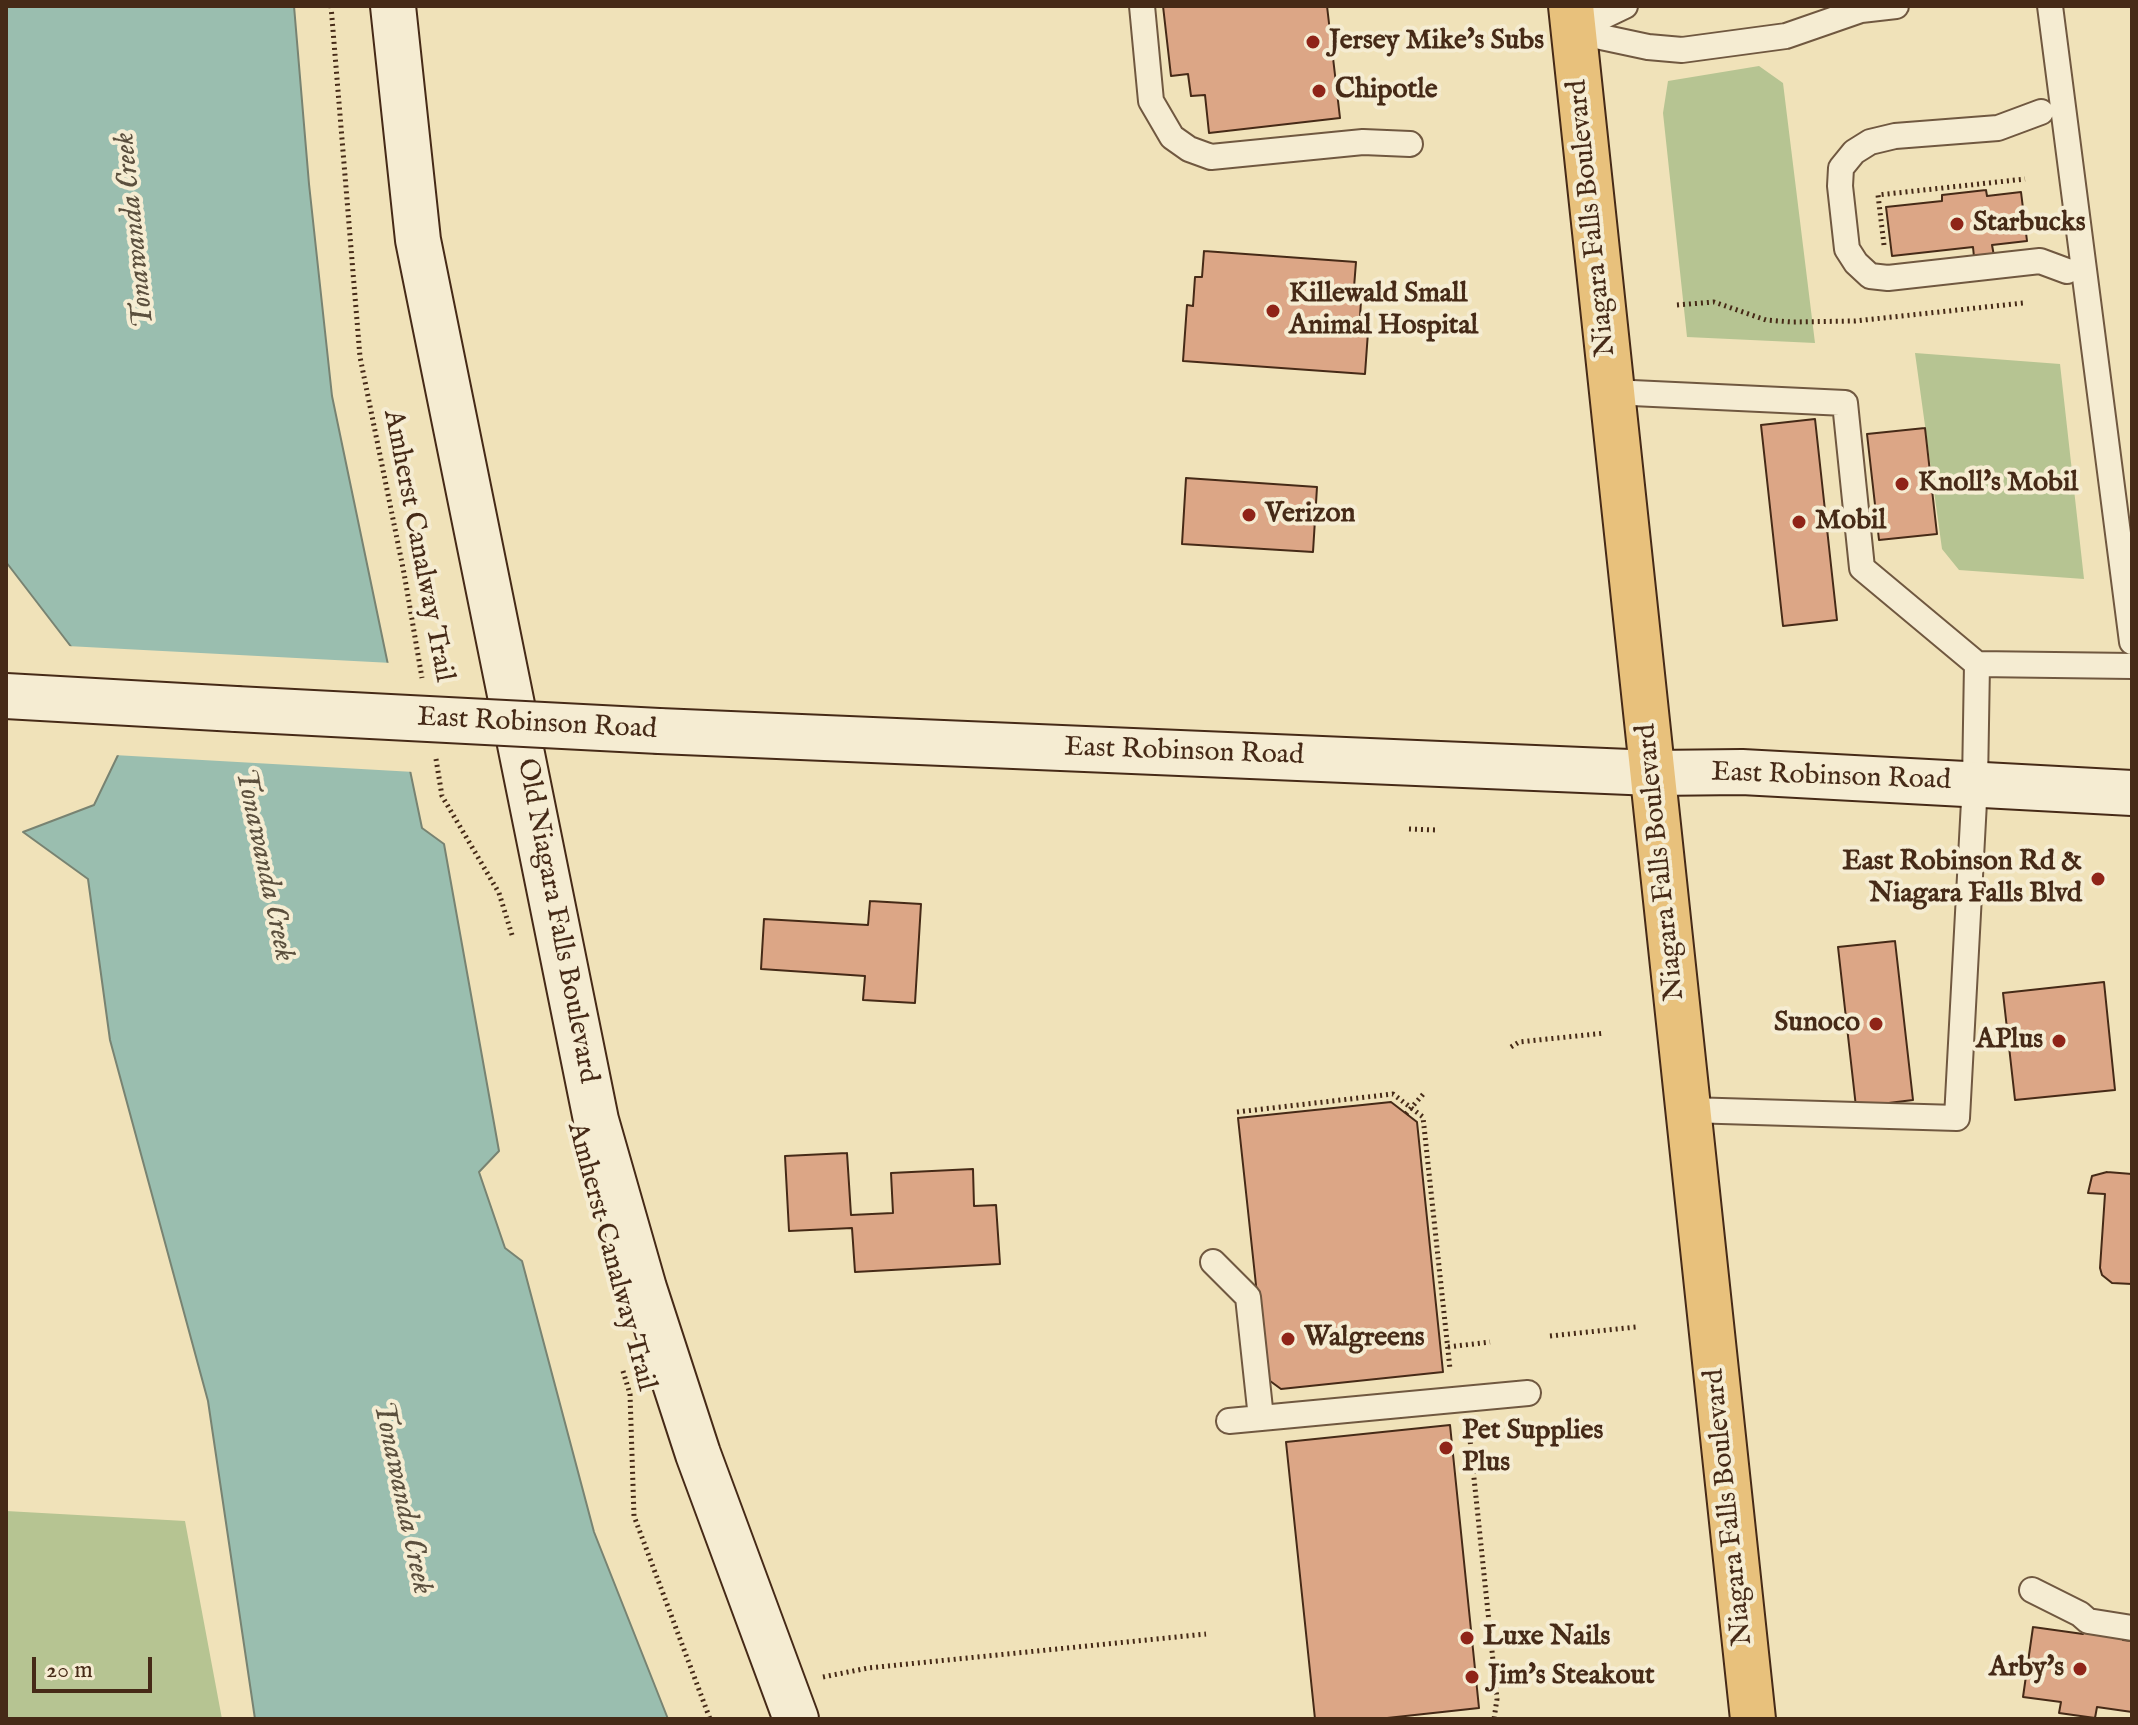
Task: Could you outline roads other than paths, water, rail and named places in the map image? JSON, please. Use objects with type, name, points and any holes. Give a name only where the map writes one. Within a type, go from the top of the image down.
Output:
[{"type":"main road","name":"Niagara Falls Boulevard","points":[[1572,18],[1753,1719]]},
{"type":"street","name":"Old Niagara Falls Boulevard","points":[[393,6],[418,240],[596,1120],[644,1288],[698,1454],[796,1719]]},
{"type":"street","name":"East Robinson Road","points":[[6,696],[659,731],[1653,773],[1742,772],[2132,793]]},
{"type":"lane","points":[[1142,6],[1151,101],[1172,137],[1189,149],[1211,157],[1363,142],[1410,144]]},
{"type":"lane","points":[[1572,18],[1625,6]]},
{"type":"lane","points":[[1572,18],[1648,47],[1682,50],[1786,36],[1857,8],[1896,6]]},
{"type":"lane","points":[[2050,6],[2132,642]]},
{"type":"lane","points":[[2041,112],[1998,128],[1895,136],[1870,142],[1854,152],[1841,168],[1847,249],[1870,276],[1888,278],[2040,261],[2067,271]]},
{"type":"lane","points":[[1611,392],[1845,403],[1862,568],[1977,664],[2132,666]]},
{"type":"lane","points":[[1688,1110],[1957,1118],[1975,783],[1977,664]]},
{"type":"lane","points":[[1213,1262],[1248,1297],[1261,1418]]},
{"type":"lane","points":[[1229,1421],[1528,1393]]},
{"type":"lane","points":[[2032,1590],[2088,1621],[2132,1628]]},
{"type":"water","name":"Tonawanda Creek","points":[[6,6],[294,6],[332,396],[422,828],[444,844],[499,1151],[479,1172],[505,1248],[522,1261],[594,1532],[668,1719],[255,1719],[208,1401],[110,1040],[88,879],[23,832],[94,805],[132,726],[6,562]]},
{"type":"place","name":"Jersey Mike's Subs","points":[[1313,42]]},
{"type":"place","name":"Chipotle","points":[[1319,91]]},
{"type":"place","name":"Starbucks","points":[[1957,224]]},
{"type":"place","name":"Killewald Small Animal Hospital","points":[[1273,311]]},
{"type":"place","name":"Knoll's Mobil","points":[[1902,484]]},
{"type":"place","name":"Verizon","points":[[1249,515]]},
{"type":"place","name":"Mobil","points":[[1799,522]]},
{"type":"place","name":"East Robinson Rd & Niagara Falls Blvd","points":[[2098,879]]},
{"type":"place","name":"Sunoco","points":[[1876,1024]]},
{"type":"place","name":"APlus","points":[[2059,1041]]},
{"type":"place","name":"Walgreens","points":[[1288,1339]]},
{"type":"place","name":"Pet Supplies Plus","points":[[1446,1448]]},
{"type":"place","name":"Luxe Nails","points":[[1467,1638]]},
{"type":"place","name":"Arby's","points":[[2080,1669]]},
{"type":"place","name":"Jim's Steakout","points":[[1472,1677]]}]
